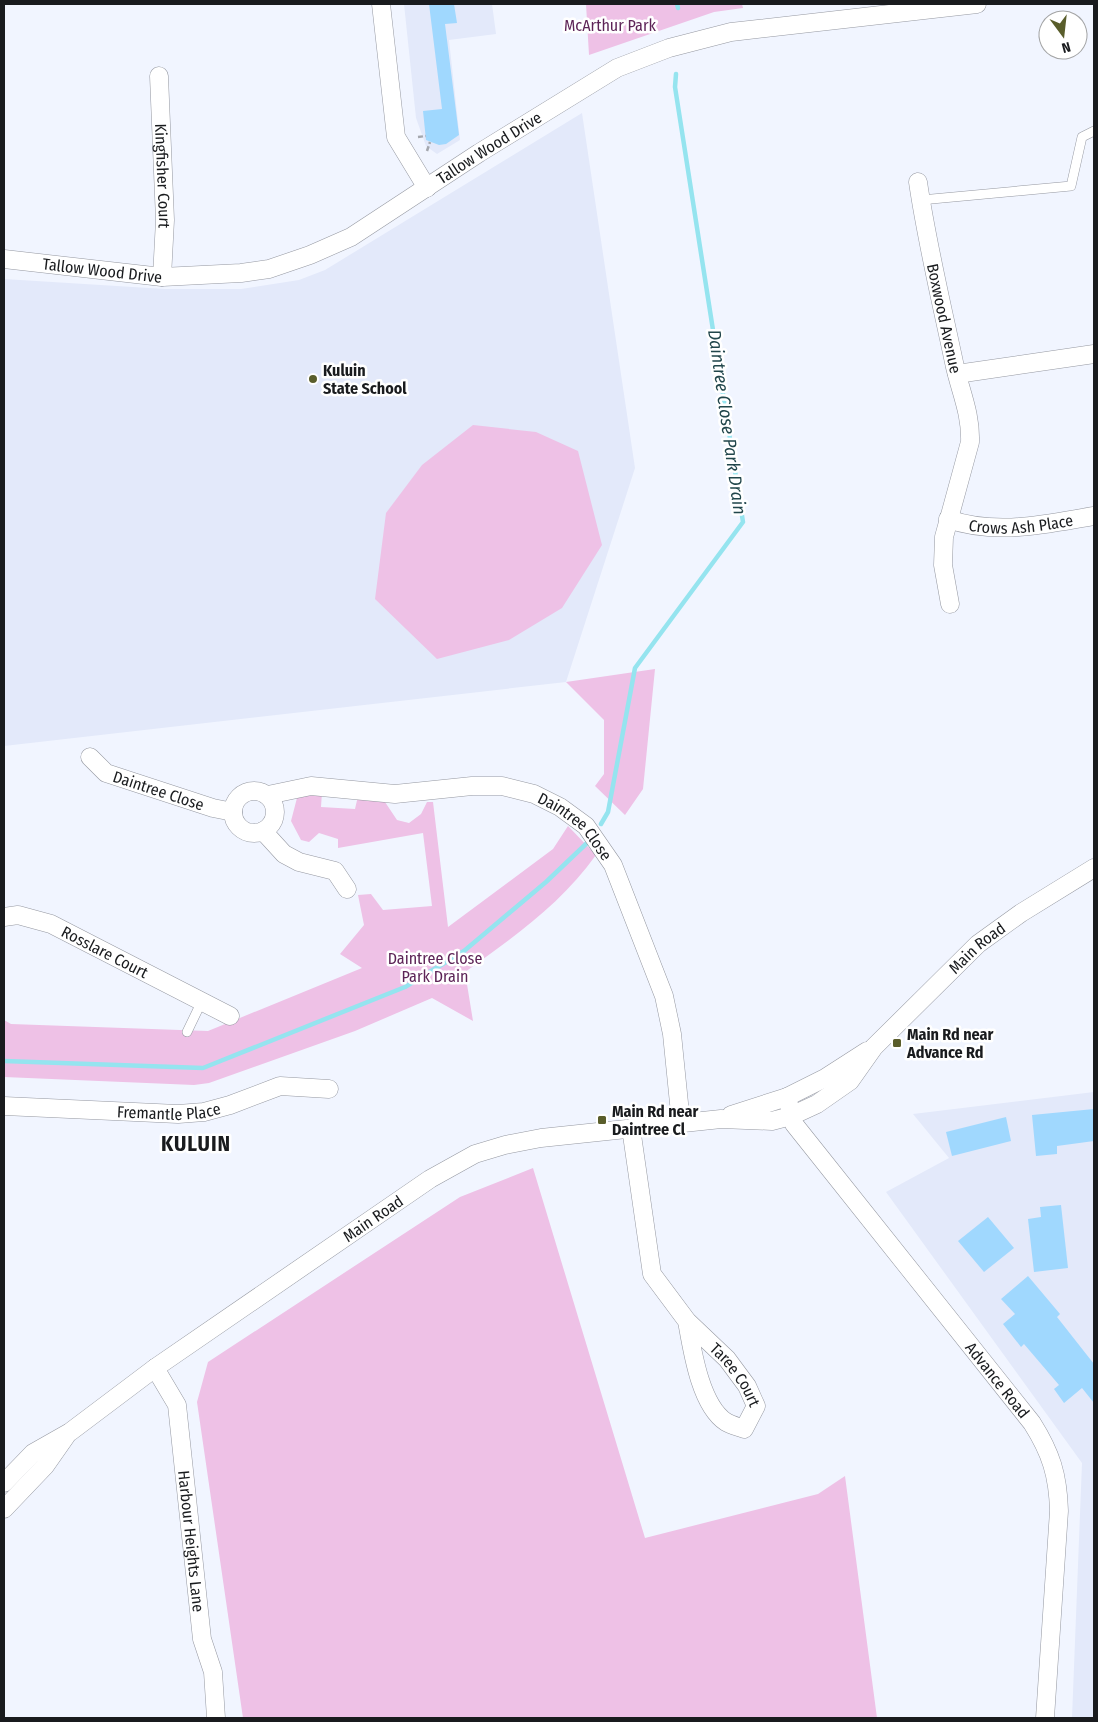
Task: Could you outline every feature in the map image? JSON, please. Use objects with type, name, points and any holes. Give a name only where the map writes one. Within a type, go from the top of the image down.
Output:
[{"type":"street","points":[[381,4],[396,137],[427,188]]},
{"type":"street","name":"Tallow Wood Drive","points":[[4,259],[162,277],[241,273],[270,269],[310,255],[351,237],[617,68],[669,48],[731,32],[977,4]]},
{"type":"street","name":"Kingfisher Court","points":[[159,76],[165,220],[162,277]]},
{"type":"street","name":"Boxwood Avenue","points":[[918,182],[957,374],[969,414],[970,442],[967,453]]},
{"type":"street","points":[[957,374],[1094,354]]},
{"type":"street","name":"Crows Ash Place","points":[[950,604],[943,551],[948,519],[967,453]]},
{"type":"street","name":"Crows Ash Place","points":[[948,519],[981,528],[1012,529],[1094,516]]},
{"type":"street","name":"Daintree Close","points":[[90,757],[106,773],[233,812]]},
{"type":"street","name":"Daintree Close","points":[[268,796],[311,786],[396,794],[472,786],[502,786],[534,794],[560,807],[586,826],[614,865],[664,996],[672,1034],[681,1123]]},
{"type":"street","points":[[248,791],[255,791],[268,796],[274,807],[275,814],[273,821],[263,831],[256,832],[242,829],[234,818],[233,812],[237,799],[248,791]]},
{"type":"street","points":[[263,831],[284,854],[299,862],[335,871],[347,889]]},
{"type":"street","name":"Main Road","points":[[7,1493],[45,1466],[70,1432],[155,1368],[430,1179],[475,1154],[505,1145],[540,1138],[721,1119],[772,1121],[791,1116],[836,1093],[850,1081],[874,1046],[978,944],[1021,913],[1094,868]]},
{"type":"street","name":"Rosslare Court","points":[[4,917],[18,915],[37,918],[51,924],[201,1003],[230,1016]]},
{"type":"street","name":"Main Road","points":[[721,1119],[787,1097],[825,1078],[874,1046]]},
{"type":"street","name":"Fremantle Place","points":[[4,1106],[178,1114],[204,1112],[230,1105],[280,1086],[329,1089]]},
{"type":"street","name":"Advance Road","points":[[787,1097],[794,1124],[1032,1423],[1046,1446],[1058,1488],[1059,1511],[1045,1718]]},
{"type":"street","name":"Taree Court","points":[[631,1128],[652,1274],[686,1321],[727,1359],[747,1386],[756,1406],[744,1429],[725,1422],[708,1400],[696,1370],[686,1321]]},
{"type":"street","name":"Harbour Heights Lane","points":[[155,1368],[177,1405],[202,1639],[213,1672],[216,1718]]},
{"type":"lane","points":[[921,200],[1071,186],[1082,136],[1094,131]]},
{"type":"lane","points":[[187,1032],[201,1003]]},
{"type":"path","points":[[418,137],[426,136]]},
{"type":"path","points":[[427,151],[430,142]]},
{"type":"shaded area","points":[[404,4],[492,4],[496,34],[449,40],[460,140],[437,154],[426,146],[416,118]]},
{"type":"shaded area","name":"Kuluin State School","points":[[582,113],[635,468],[566,682],[4,746],[4,279],[165,289],[241,289],[299,280],[325,270]]},
{"type":"shaded area","points":[[1094,1092],[1094,1718],[1072,1718],[1082,1463],[886,1192],[949,1158],[913,1114]]},
{"type":"green space","name":"McArthur Park","points":[[586,4],[742,4],[743,8],[714,12],[589,55]]},
{"type":"green space","points":[[473,425],[536,432],[578,451],[602,545],[562,608],[509,640],[437,659],[375,599],[386,513],[422,465]]},
{"type":"green space","points":[[655,669],[643,789],[625,815],[595,786],[604,774],[604,720],[566,682]]},
{"type":"green space","name":"Daintree Close Park Drain","points":[[322,792],[321,807],[355,809],[358,796],[383,799],[397,820],[409,823],[421,814],[427,802],[433,802],[448,927],[553,849],[568,826],[596,855],[568,889],[536,919],[465,972],[473,1021],[432,998],[355,1031],[209,1083],[194,1085],[4,1077],[4,1020],[11,1024],[208,1031],[362,968],[340,954],[364,925],[358,895],[371,894],[383,910],[432,906],[423,833],[338,848],[338,839],[319,833],[309,842],[301,840],[291,821],[297,798]]},
{"type":"green space","points":[[533,1168],[645,1538],[818,1494],[845,1476],[877,1718],[243,1718],[197,1402],[208,1362],[460,1197]]},
{"type":"building","points":[[429,4],[454,4],[457,23],[445,24],[459,135],[446,144],[439,145],[426,140],[423,111],[442,109]]},
{"type":"building","points":[[1094,1109],[1094,1141],[1057,1146],[1057,1154],[1036,1156],[1032,1115]]},
{"type":"building","points":[[1006,1117],[1011,1141],[952,1156],[946,1132]]},
{"type":"building","points":[[1061,1205],[1068,1268],[1034,1272],[1028,1219],[1041,1217],[1040,1207]]},
{"type":"building","points":[[988,1217],[1014,1248],[984,1272],[958,1241]]},
{"type":"building","points":[[1028,1276],[1060,1314],[1057,1317],[1094,1364],[1094,1403],[1082,1388],[1064,1403],[1054,1389],[1059,1385],[1024,1344],[1021,1347],[1003,1324],[1015,1314],[1001,1299]]},
{"type":"waterway","points":[[677,4],[678,8]]},
{"type":"waterway","name":"Daintree Close Park Drain","points":[[601,824],[608,812],[635,668],[743,522],[675,87],[676,74]]},
{"type":"waterway","name":"Daintree Close Park Drain","points":[[4,1061],[203,1068],[405,987],[464,951],[546,882],[587,843]]},
{"type":"place","name":"Kuluin State School","points":[[313,379]]},
{"type":"place","name":"Main Rd near Advance Rd","points":[[897,1043]]},
{"type":"place","name":"Main Rd near Daintree Cl","points":[[602,1120]]},
{"type":"district","name":"KULUIN","points":[[196,1144]]}]
